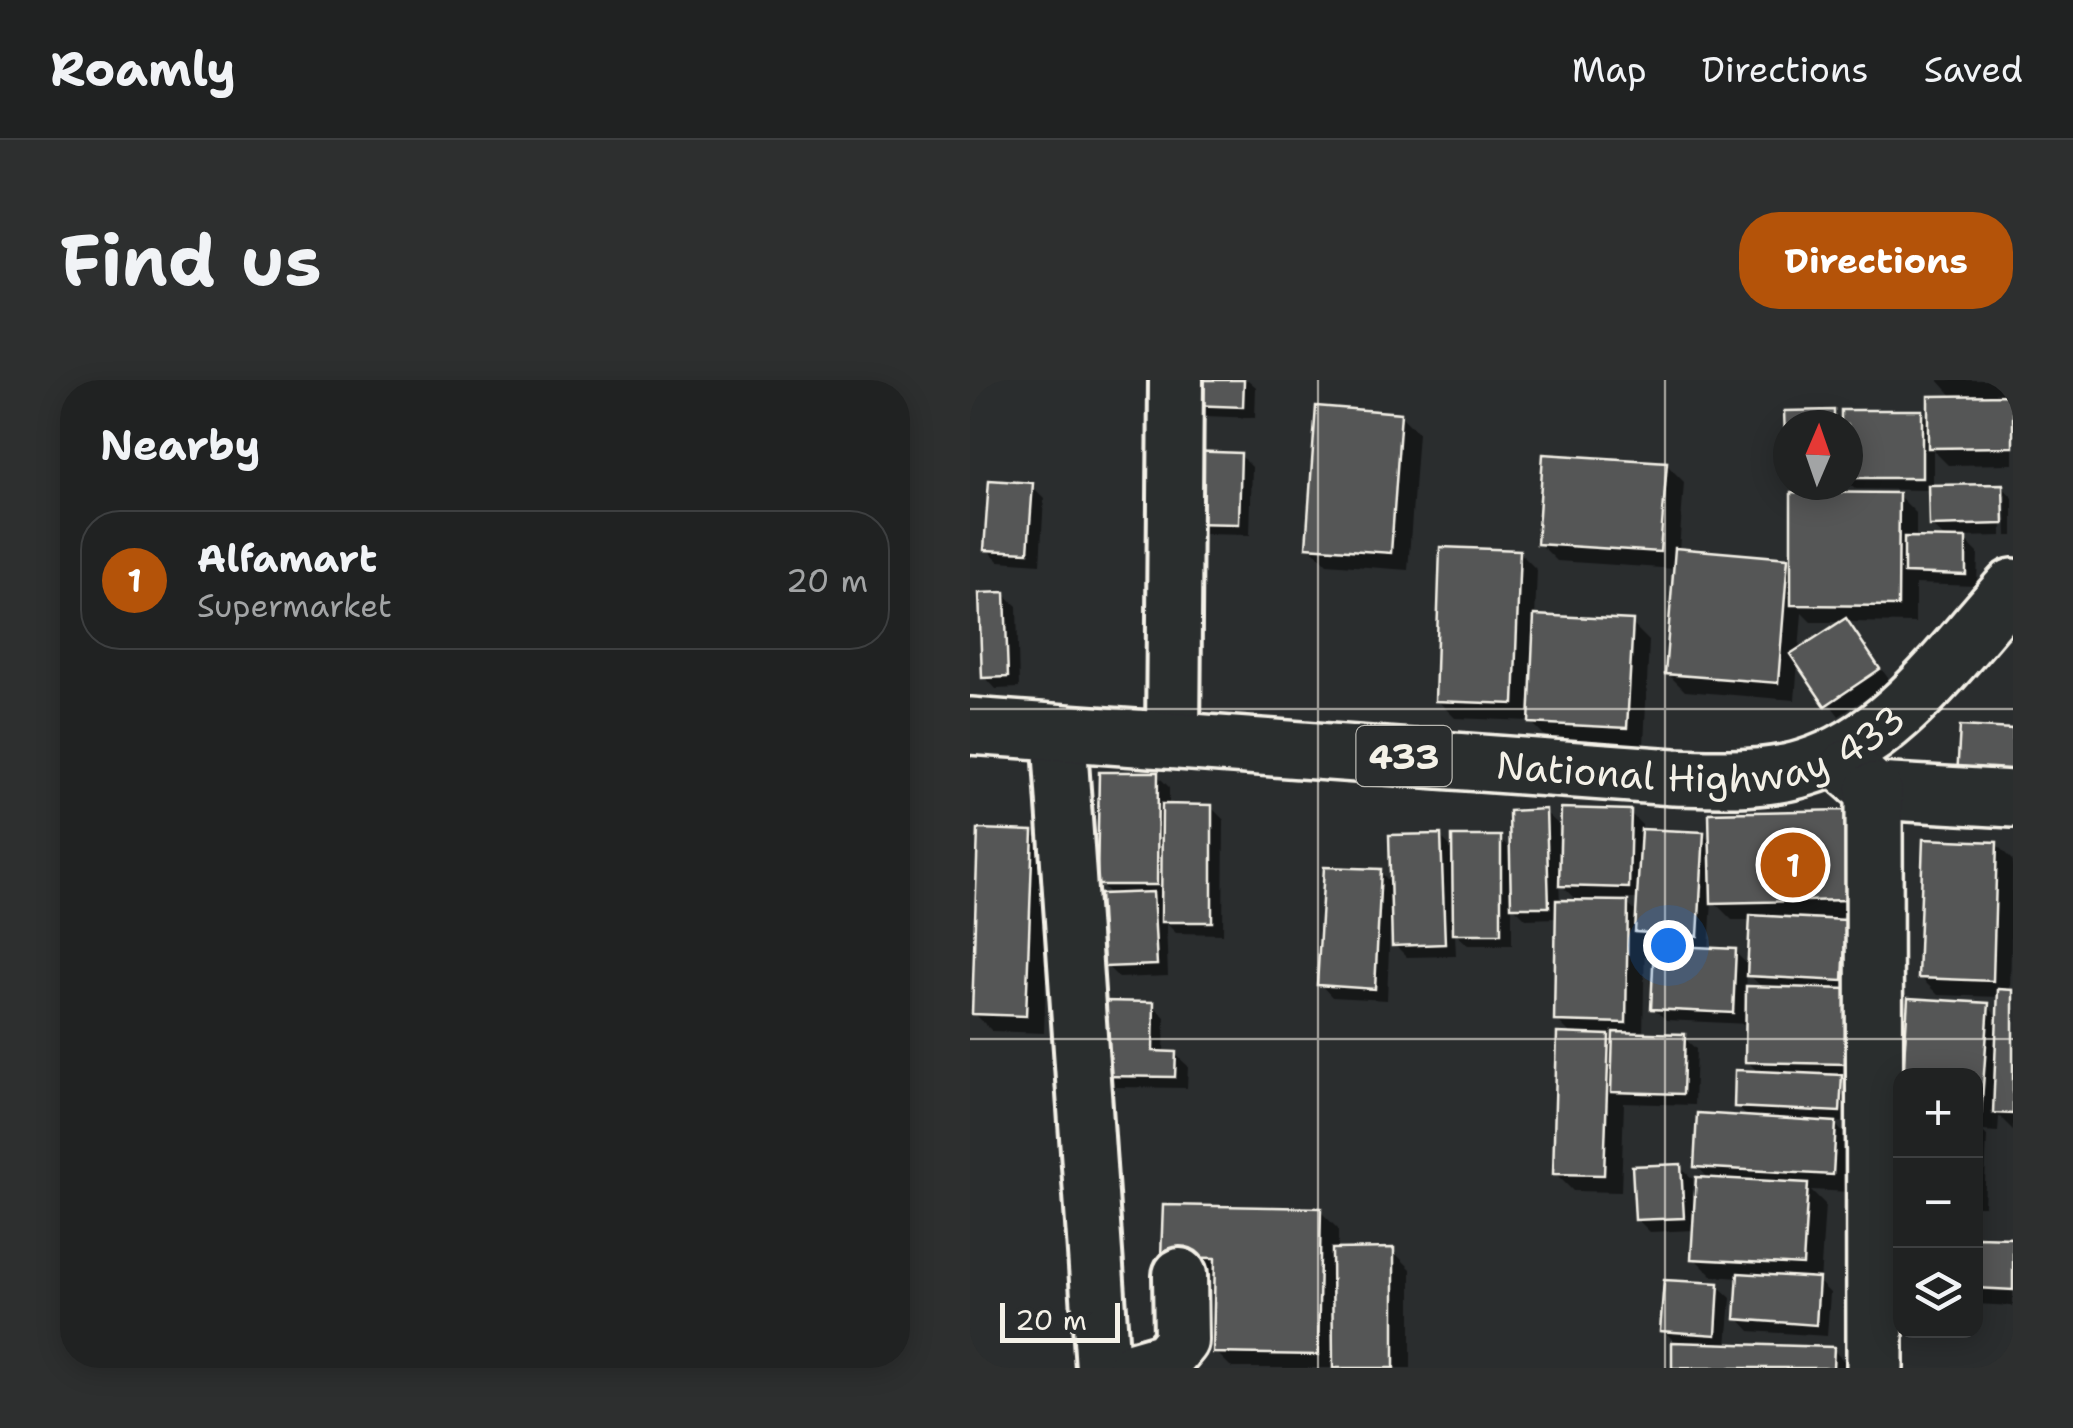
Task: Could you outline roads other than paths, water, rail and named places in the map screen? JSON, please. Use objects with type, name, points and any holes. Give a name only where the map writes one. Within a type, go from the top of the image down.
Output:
[{"type":"main road","name":"National Highway 433","points":[[970,726],[1674,777],[1736,778],[1805,768],[1854,774],[1902,710],[2013,587]]},
{"type":"main road","points":[[1876,1368],[1854,774],[2013,799]]},
{"type":"street","points":[[1173,739],[1176,380]]},
{"type":"street","points":[[1059,732],[1104,1368]]},
{"type":"street","points":[[1135,1368],[1166,1359],[1181,1341],[1180,1274]]},
{"type":"place","name":"Alfamart","points":[[1793,865]]}]
